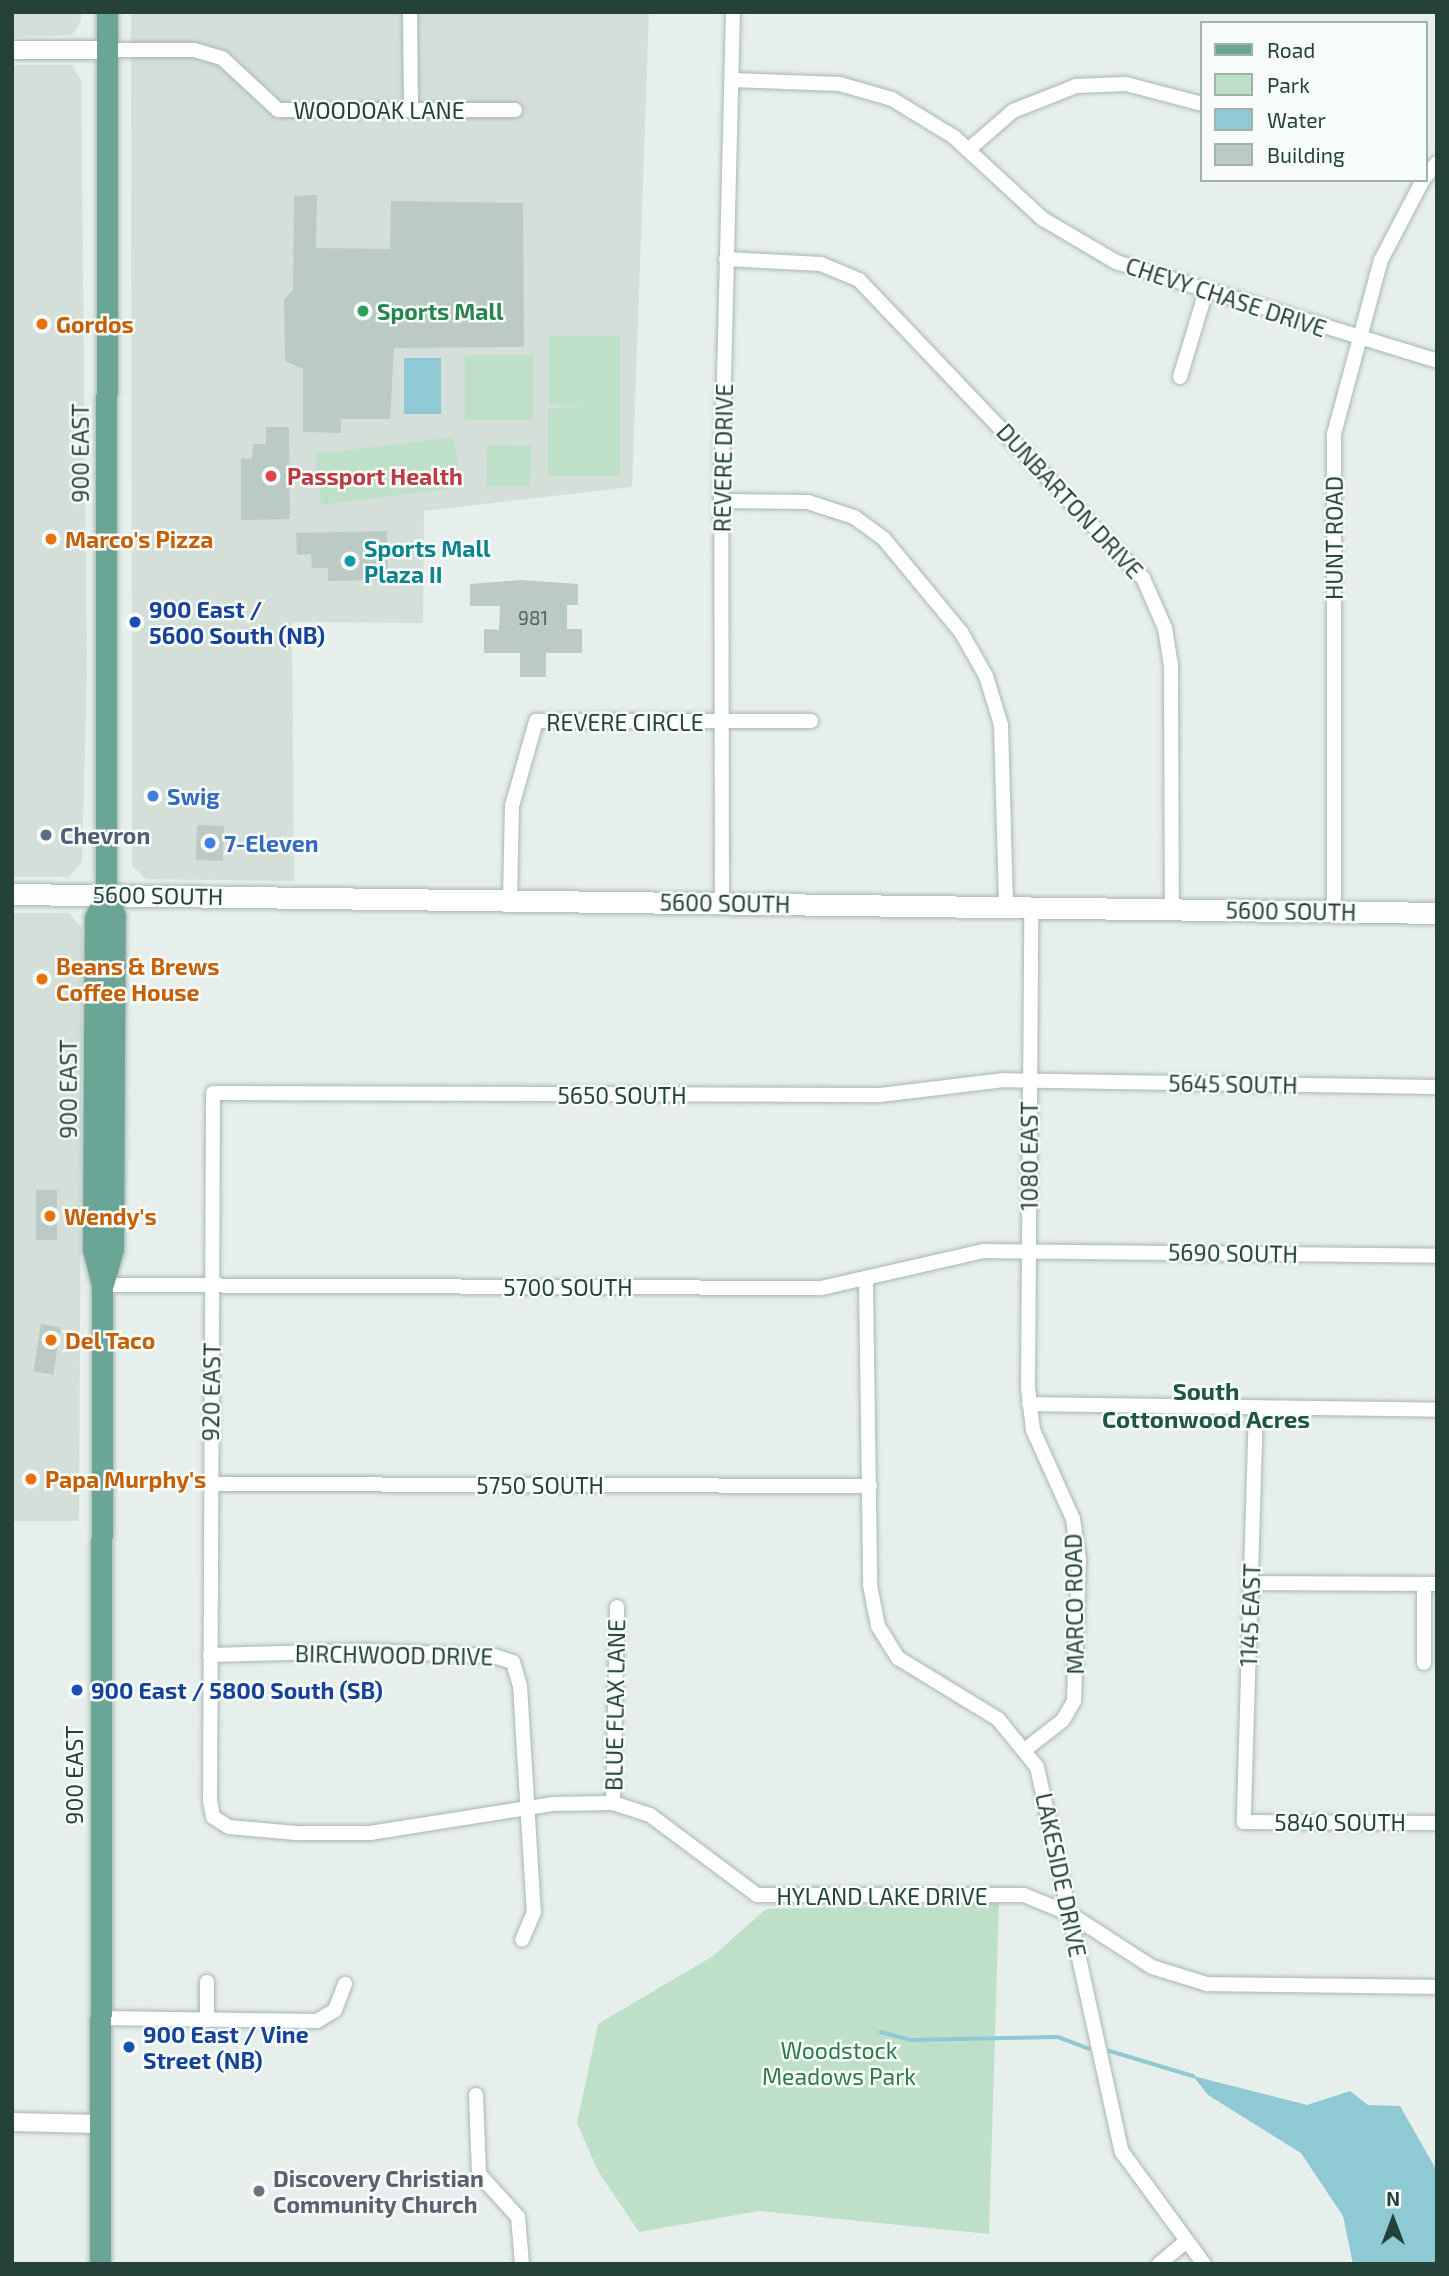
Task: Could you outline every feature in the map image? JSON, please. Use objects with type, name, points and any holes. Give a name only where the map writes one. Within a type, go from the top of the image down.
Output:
[{"type":"main road","name":"900 EAST","points":[[100,2264],[102,1285],[93,1249],[94,918],[106,894],[107,12]]},
{"type":"main road","name":"5600 SOUTH","points":[[12,894],[1437,913]]},
{"type":"street","points":[[410,12],[411,110]]},
{"type":"street","name":"REVERE DRIVE","points":[[722,903],[721,501],[733,12]]},
{"type":"street","name":"WOODOAK LANE","points":[[12,50],[194,50],[222,58],[278,110],[515,110]]},
{"type":"street","name":"CHEVY CHASE DRIVE","points":[[732,80],[822,82],[875,93],[925,115],[968,150],[1021,202],[1075,240],[1142,273],[1205,294],[1437,361]]},
{"type":"street","points":[[968,150],[1013,111],[1076,86],[1126,84],[1200,103]]},
{"type":"street","name":"HUNT ROAD","points":[[1334,912],[1334,445],[1358,338],[1388,240],[1422,182]]},
{"type":"street","name":"DUNBARTON DRIVE","points":[[726,260],[821,264],[859,280],[1143,578],[1165,628],[1171,664],[1172,910]]},
{"type":"street","points":[[1180,377],[1205,294]]},
{"type":"street","points":[[721,501],[808,502],[854,517],[884,539],[961,632],[986,676],[1001,725],[1006,907]]},
{"type":"street","name":"REVERE CIRCLE","points":[[510,900],[512,806],[536,721],[811,721]]},
{"type":"street","name":"1080 EAST","points":[[1029,1404],[1031,908]]},
{"type":"street","name":"5645 SOUTH","points":[[1030,1081],[1437,1087]]},
{"type":"street","name":"5650 SOUTH","points":[[213,1093],[860,1095],[1030,1081]]},
{"type":"street","name":"920 EAST","points":[[213,1093],[210,1656],[214,1817]]},
{"type":"street","name":"5700 SOUTH","points":[[102,1285],[821,1288],[866,1281],[957,1253],[1029,1251]]},
{"type":"street","name":"5690 SOUTH","points":[[1029,1251],[1437,1256]]},
{"type":"street","name":"LAKESIDE DRIVE","points":[[866,1281],[871,1603],[887,1643],[917,1672],[974,1700],[1026,1749],[1045,1791],[1122,2152],[1184,2243],[1204,2264]]},
{"type":"street","points":[[1029,1404],[1437,1410]]},
{"type":"street","name":"MARCO ROAD","points":[[1026,1749],[1063,1720],[1074,1700],[1079,1560],[1073,1519],[1043,1456],[1029,1404]]},
{"type":"street","name":"1145 EAST","points":[[1244,1822],[1256,1407]]},
{"type":"street","name":"5750 SOUTH","points":[[210,1484],[870,1486]]},
{"type":"street","points":[[1251,1583],[1430,1584],[1424,1663]]},
{"type":"street","name":"BLUE FLAX LANE","points":[[613,1803],[617,1607]]},
{"type":"street","name":"BIRCHWOOD DRIVE","points":[[210,1656],[368,1651],[503,1657],[518,1672],[528,1808],[534,1912],[522,1940]]},
{"type":"street","name":"HYLAND LAKE DRIVE","points":[[214,1817],[238,1828],[370,1833],[528,1808],[613,1803],[650,1815],[757,1895],[1024,1895],[1070,1914],[1129,1956],[1207,1984],[1437,1987]]},
{"type":"street","name":"5840 SOUTH","points":[[1244,1822],[1437,1823]]},
{"type":"street","points":[[207,1983],[207,2020]]},
{"type":"street","points":[[100,2018],[317,2021],[335,2010],[345,1984]]},
{"type":"street","points":[[476,2095],[479,2174],[518,2217],[522,2264]]},
{"type":"street","points":[[12,2122],[100,2124]]},
{"type":"street","points":[[1159,2264],[1184,2243]]},
{"type":"shaded area","points":[[12,12],[81,12],[81,21],[72,35],[12,37]]},
{"type":"shaded area","points":[[131,12],[649,12],[632,487],[424,511],[423,623],[292,622],[294,881],[146,879],[132,866]]},
{"type":"shaded area","points":[[12,65],[72,65],[81,80],[87,666],[82,862],[69,877],[12,877]]},
{"type":"shaded area","points":[[12,913],[69,913],[82,928],[79,1521],[12,1521]]},
{"type":"green space","points":[[549,336],[620,336],[620,476],[548,476],[548,408],[585,407],[549,404]]},
{"type":"green space","points":[[465,355],[534,355],[534,420],[465,420]]},
{"type":"green space","points":[[454,437],[460,488],[321,505],[315,454]]},
{"type":"green space","points":[[487,445],[531,446],[530,487],[486,486]]},
{"type":"green space","name":"Woodstock Meadows Park","points":[[999,1903],[989,2234],[759,2211],[639,2232],[598,2171],[577,2123],[598,2024],[713,1956],[766,1909]]},
{"type":"water","points":[[404,358],[441,358],[441,414],[404,414]]},
{"type":"water","points":[[1193,2076],[1307,2105],[1350,2091],[1368,2105],[1400,2106],[1437,2171],[1437,2264],[1353,2264],[1343,2216],[1301,2153],[1208,2095]]},
{"type":"building","points":[[317,195],[316,248],[390,249],[391,201],[523,203],[524,347],[394,348],[390,419],[341,419],[341,433],[303,432],[303,369],[285,361],[284,299],[293,290],[294,196]]},
{"type":"building","points":[[266,427],[289,427],[290,519],[241,520],[241,458],[252,459],[253,444],[266,444]]},
{"type":"building","name":"Sports Mall Plaza II","points":[[387,531],[388,580],[328,581],[328,568],[312,568],[311,554],[297,555],[296,533]]},
{"type":"building","points":[[521,580],[578,584],[578,605],[567,605],[567,629],[582,629],[582,653],[546,653],[546,677],[520,677],[520,653],[484,653],[484,629],[499,630],[500,606],[470,606],[470,584]]},
{"type":"building","name":"7-Eleven","points":[[197,825],[224,826],[223,861],[196,860]]},
{"type":"building","name":"Wendy's","points":[[36,1190],[57,1190],[57,1240],[36,1240]]},
{"type":"building","name":"Del Taco","points":[[41,1324],[61,1327],[53,1375],[33,1371]]},
{"type":"waterway","points":[[881,2032],[911,2040],[1058,2037],[1089,2049]]},
{"type":"waterway","points":[[1110,2051],[1193,2076]]},
{"type":"place","name":"Sports Mall","points":[[363,311]]},
{"type":"place","name":"Gordos","points":[[42,324]]},
{"type":"place","name":"Passport Health","points":[[271,476]]},
{"type":"place","name":"Marco's Pizza","points":[[51,539]]},
{"type":"place","name":"Sports Mall Plaza II","points":[[350,561]]},
{"type":"place","name":"900 East / 5600 South (NB)","points":[[135,622]]},
{"type":"place","name":"Swig","points":[[153,796]]},
{"type":"place","name":"Chevron","points":[[46,835]]},
{"type":"place","name":"7-Eleven","points":[[210,843]]},
{"type":"place","name":"Beans & Brews Coffee House","points":[[42,979]]},
{"type":"place","name":"Wendy's","points":[[50,1216]]},
{"type":"place","name":"Del Taco","points":[[51,1340]]},
{"type":"place","name":"Papa Murphy's","points":[[31,1479]]},
{"type":"place","name":"900 East / 5800 South (SB)","points":[[77,1690]]},
{"type":"place","name":"900 East / Vine Street (NB)","points":[[129,2047]]},
{"type":"place","name":"Discovery Christian Community Church","points":[[259,2191]]},
{"type":"district","name":"South Cottonwood Acres","points":[[1206,1405]]}]
